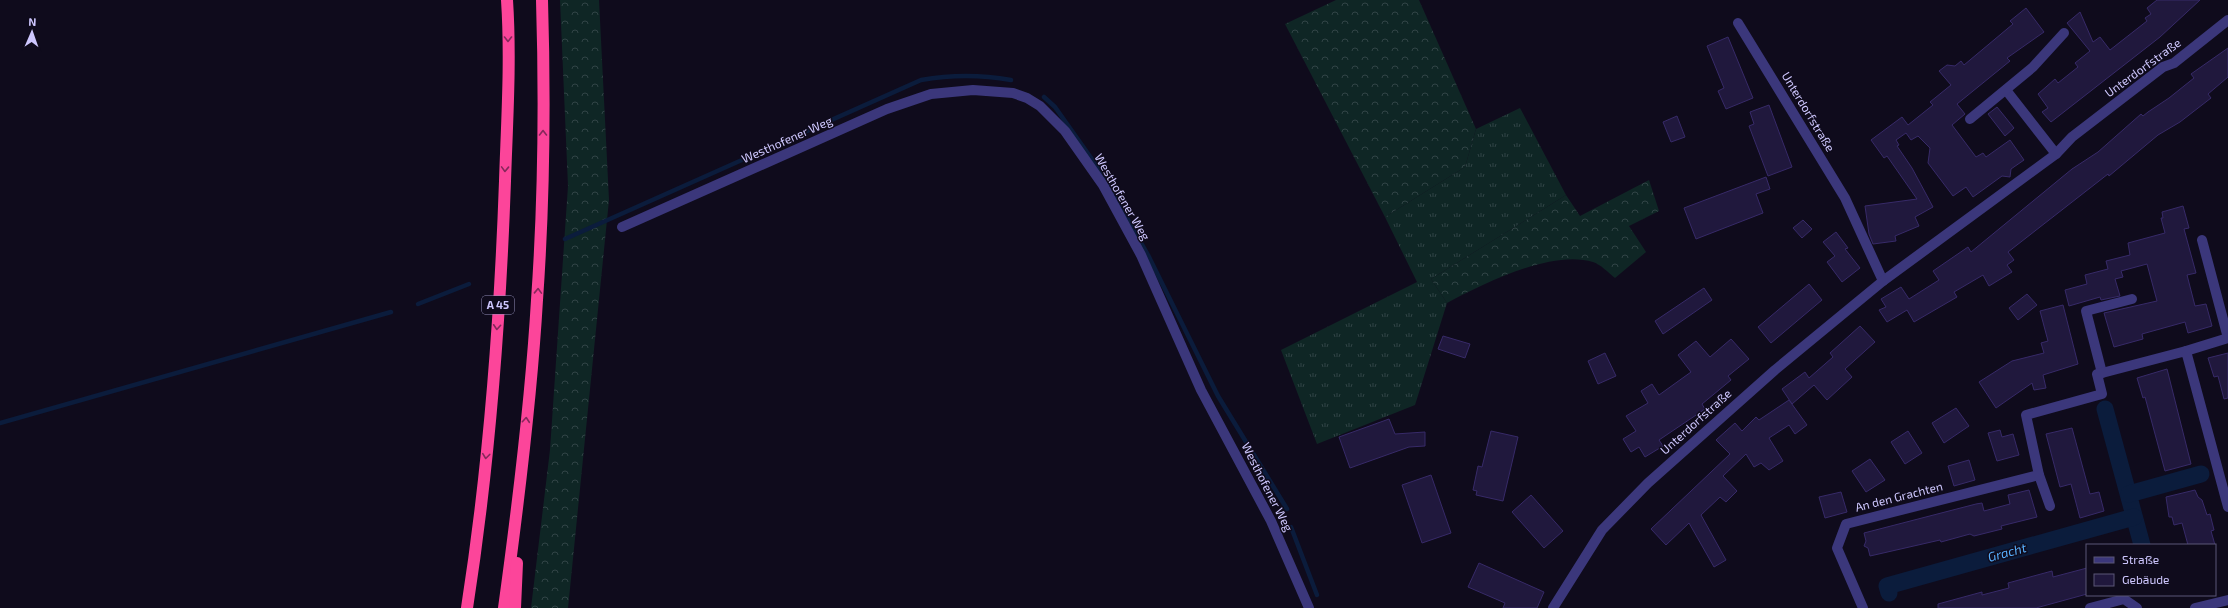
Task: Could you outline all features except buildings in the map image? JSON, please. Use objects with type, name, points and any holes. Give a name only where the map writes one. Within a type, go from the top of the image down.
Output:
[{"type":"highway","name":"A 45","points":[[467,608],[492,410],[504,206],[507,112],[507,0]]},
{"type":"highway","points":[[504,608],[520,487],[538,301],[543,148],[542,0]]},
{"type":"highway","points":[[515,608],[520,487]]},
{"type":"street","name":"Unterdorfstraße","points":[[1553,608],[1602,530],[1648,483],[1775,370],[1883,281],[2056,154],[2072,137],[2163,67],[2174,63],[2228,20]]},
{"type":"street","name":"Unterdorfstraße","points":[[1738,23],[1845,198],[1883,281]]},
{"type":"street","points":[[1970,118],[2033,67],[2064,33]]},
{"type":"street","name":"Westhofener Weg","points":[[622,228],[887,109],[931,94],[973,90],[1013,93],[1027,98],[1040,106],[1065,131],[1102,185],[1141,255],[1202,390],[1271,521],[1309,608]]},
{"type":"street","points":[[2006,90],[2056,154]]},
{"type":"street","points":[[2050,506],[2039,475],[2026,415],[2102,394],[2097,374],[2186,351],[2228,338],[2202,240]]},
{"type":"street","points":[[2102,373],[2086,311],[2132,299]]},
{"type":"street","points":[[2186,351],[2228,507]]},
{"type":"street","name":"An den Grachten","points":[[1862,605],[1837,548],[1846,524],[2039,475]]},
{"type":"street","points":[[2090,608],[2124,599],[2137,608]]},
{"type":"street","points":[[2195,608],[2228,600]]},
{"type":"green space","points":[[560,0],[599,0],[609,200],[568,608],[531,608],[550,450],[568,186]]},
{"type":"green space","points":[[1336,0],[1419,0],[1476,129],[1465,167],[1385,217],[1285,24]]},
{"type":"green space","points":[[1520,108],[1566,195],[1431,279],[1447,303],[1415,405],[1317,444],[1281,350],[1417,282],[1385,217],[1465,167],[1476,129]]},
{"type":"green space","points":[[1649,180],[1659,211],[1629,226],[1646,252],[1615,278],[1593,262],[1576,259],[1558,260],[1518,270],[1447,303],[1431,279],[1566,195],[1580,216]]},
{"type":"waterway","points":[[565,239],[921,80],[966,76],[1011,80]]},
{"type":"waterway","points":[[1044,97],[1055,107],[1101,172],[1148,255],[1218,396],[1287,509]]},
{"type":"waterway","points":[[418,304],[469,284]]},
{"type":"waterway","points":[[0,423],[391,312]]},
{"type":"waterway","name":"Gracht","points":[[2105,409],[2142,544]]},
{"type":"waterway","name":"Gracht","points":[[2129,494],[2201,474]]},
{"type":"waterway","name":"Gracht","points":[[1889,593],[1887,586],[2134,517]]},
{"type":"waterway","points":[[1291,527],[1317,595]]}]
